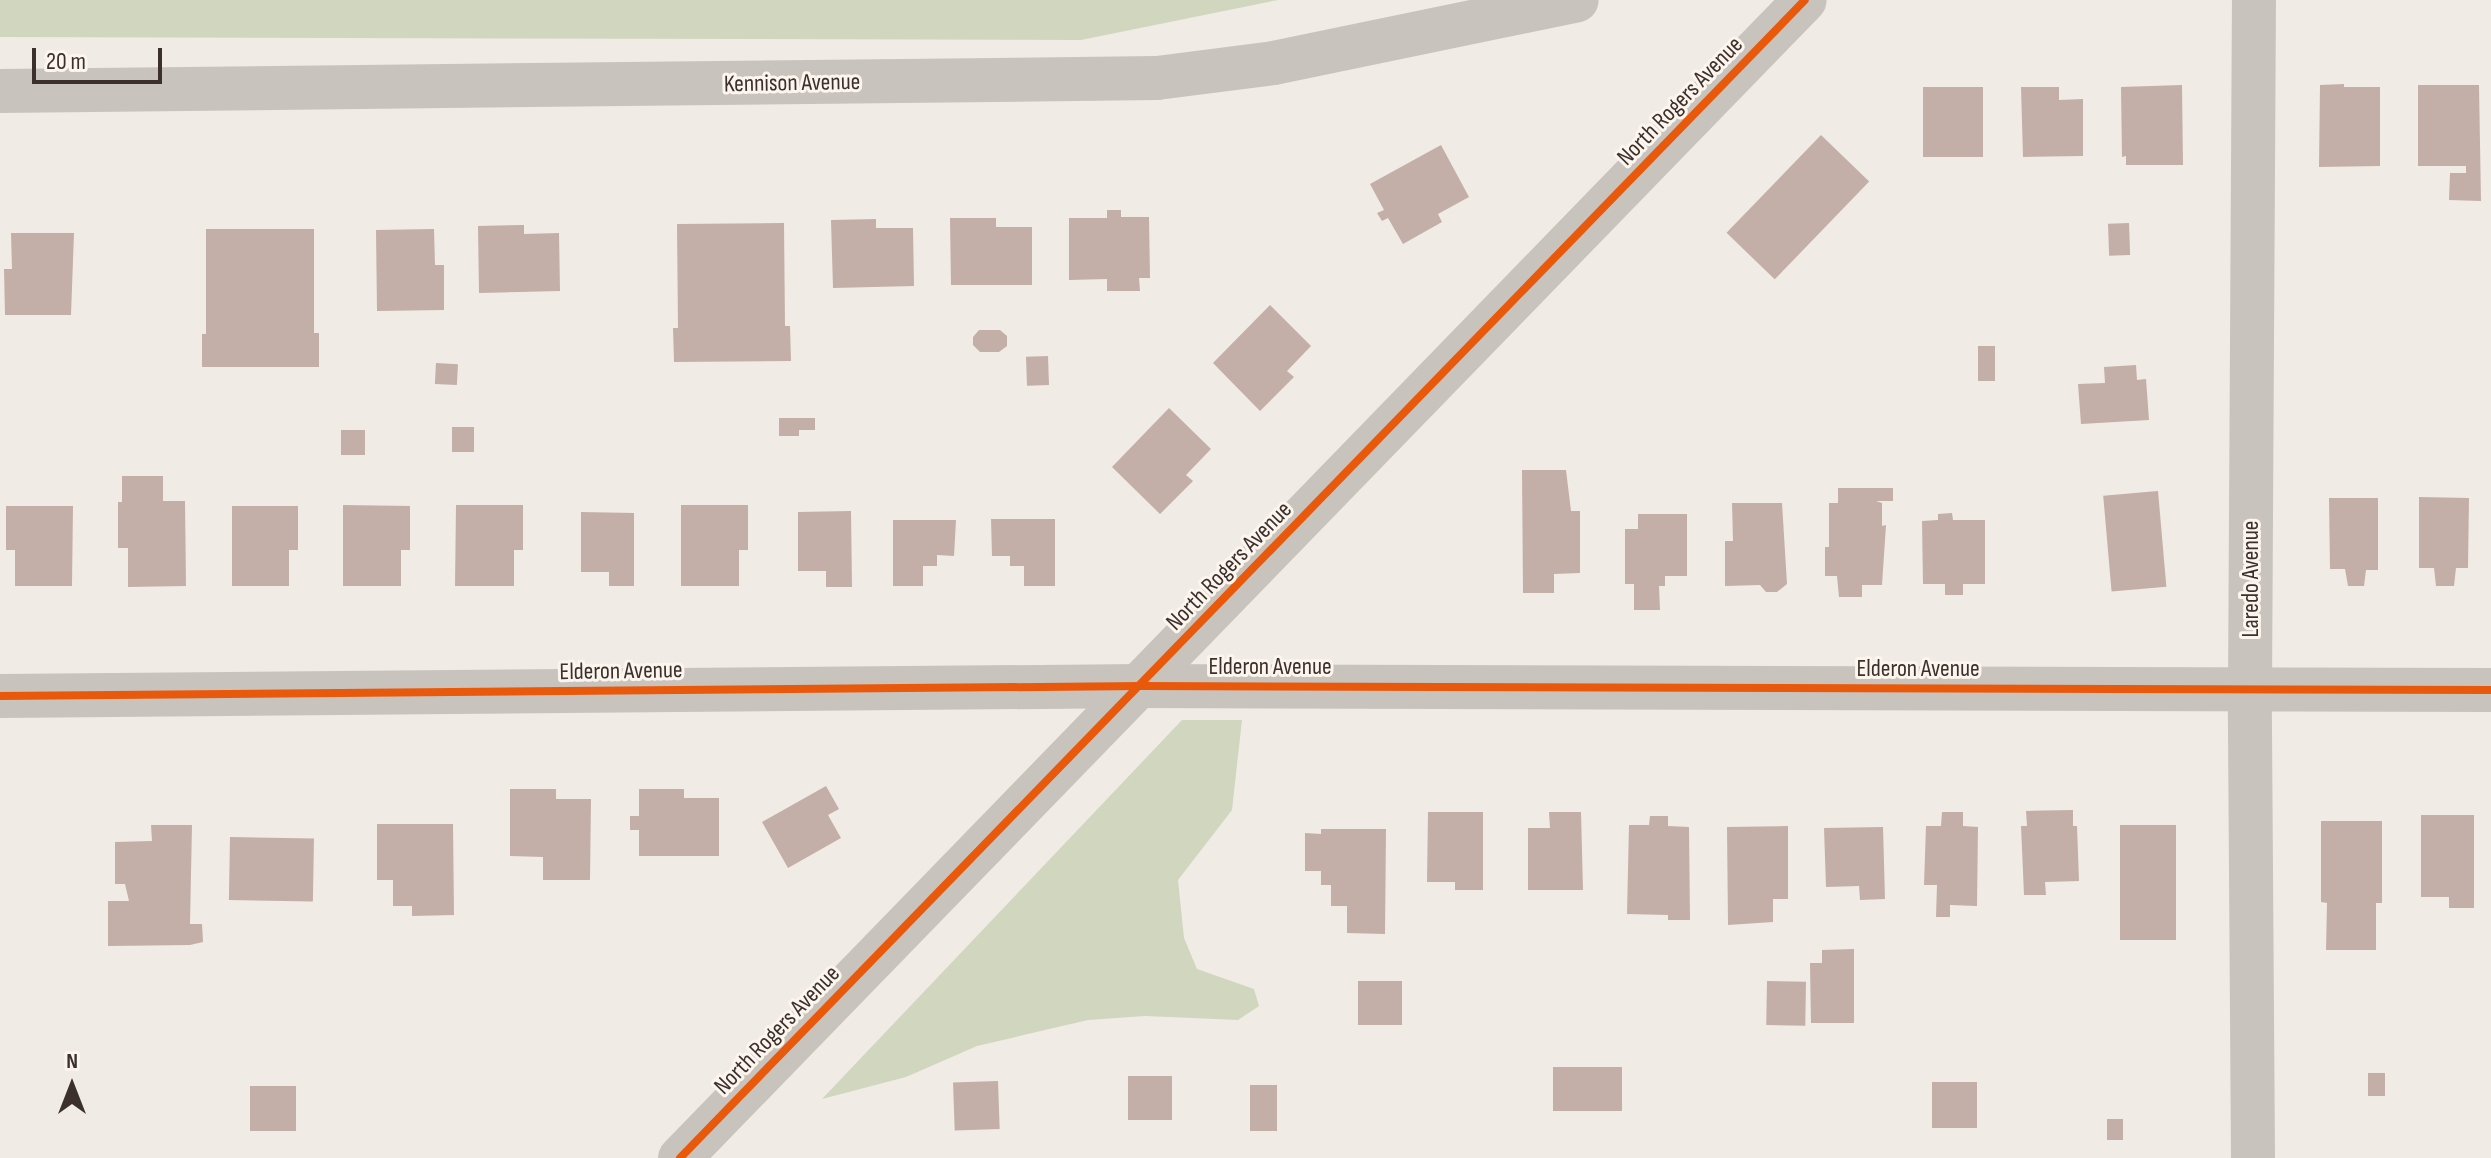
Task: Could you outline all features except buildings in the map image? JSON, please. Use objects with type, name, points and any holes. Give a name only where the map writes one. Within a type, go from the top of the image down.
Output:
[{"type":"street","name":"Kennison Avenue","points":[[0,91],[1157,78],[1274,63],[1577,0]]},
{"type":"street","name":"North Rogers Avenue","points":[[680,1158],[1805,0]]},
{"type":"street","name":"Laredo Avenue","points":[[2253,1158],[2250,690],[2254,0]]},
{"type":"street","name":"Elderon Avenue","points":[[0,696],[1141,686],[2491,690]]},
{"type":"green space","points":[[0,0],[1278,0],[1081,40],[0,37]]},
{"type":"green space","points":[[1182,720],[1242,720],[1232,810],[1178,880],[1184,938],[1197,969],[1254,989],[1259,1006],[1238,1020],[1145,1016],[1088,1020],[977,1046],[906,1077],[822,1099]]},
{"type":"cycle path","points":[[680,1158],[1805,0]]},
{"type":"cycle path","points":[[0,696],[1141,686],[2491,690]]}]
